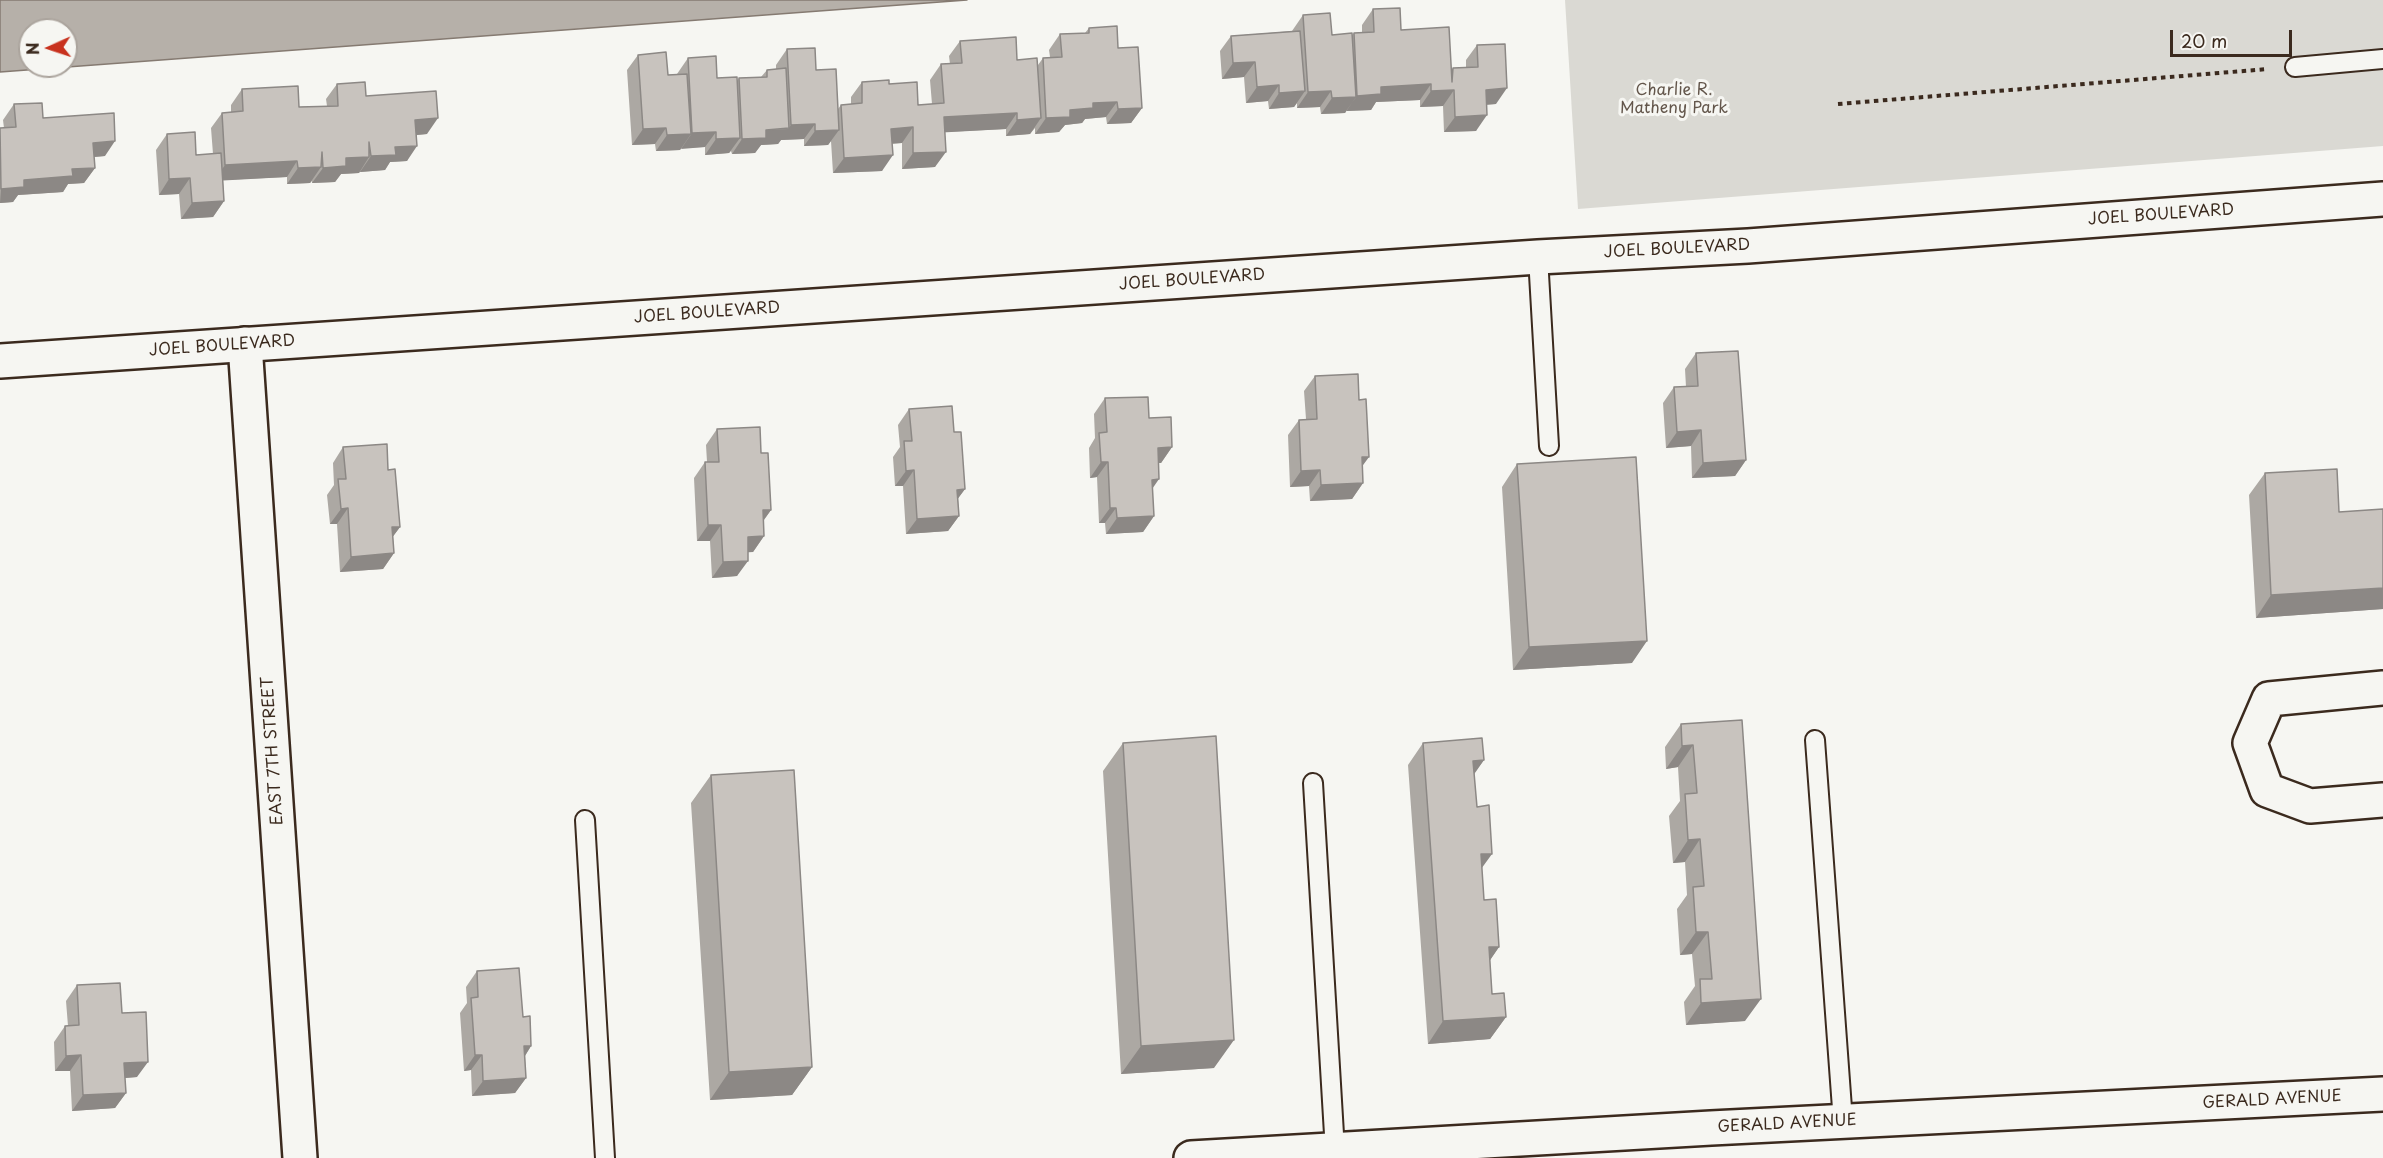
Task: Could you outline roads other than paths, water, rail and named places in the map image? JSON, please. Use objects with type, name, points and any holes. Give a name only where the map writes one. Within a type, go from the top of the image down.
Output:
[{"type":"main road","name":"JOEL BOULEVARD","points":[[0,361],[1538,256],[1748,246],[2383,199]]},
{"type":"main road","name":"EAST 7TH STREET","points":[[245,344],[300,1158]]},
{"type":"main road","points":[[2383,688],[2269,699],[2250,743],[2267,790],[2310,806],[2383,801]]},
{"type":"main road","name":"GERALD AVENUE","points":[[1191,1158],[2383,1094]]},
{"type":"lane","points":[[2295,67],[2383,59]]},
{"type":"lane","points":[[1538,256],[1549,446]]},
{"type":"lane","points":[[1815,740],[1843,1122]]},
{"type":"lane","points":[[1313,783],[1335,1150]]},
{"type":"lane","points":[[585,820],[605,1158]]},
{"type":"park label","name":"Charlie R. Matheny Park","points":[[1674,100]]}]
